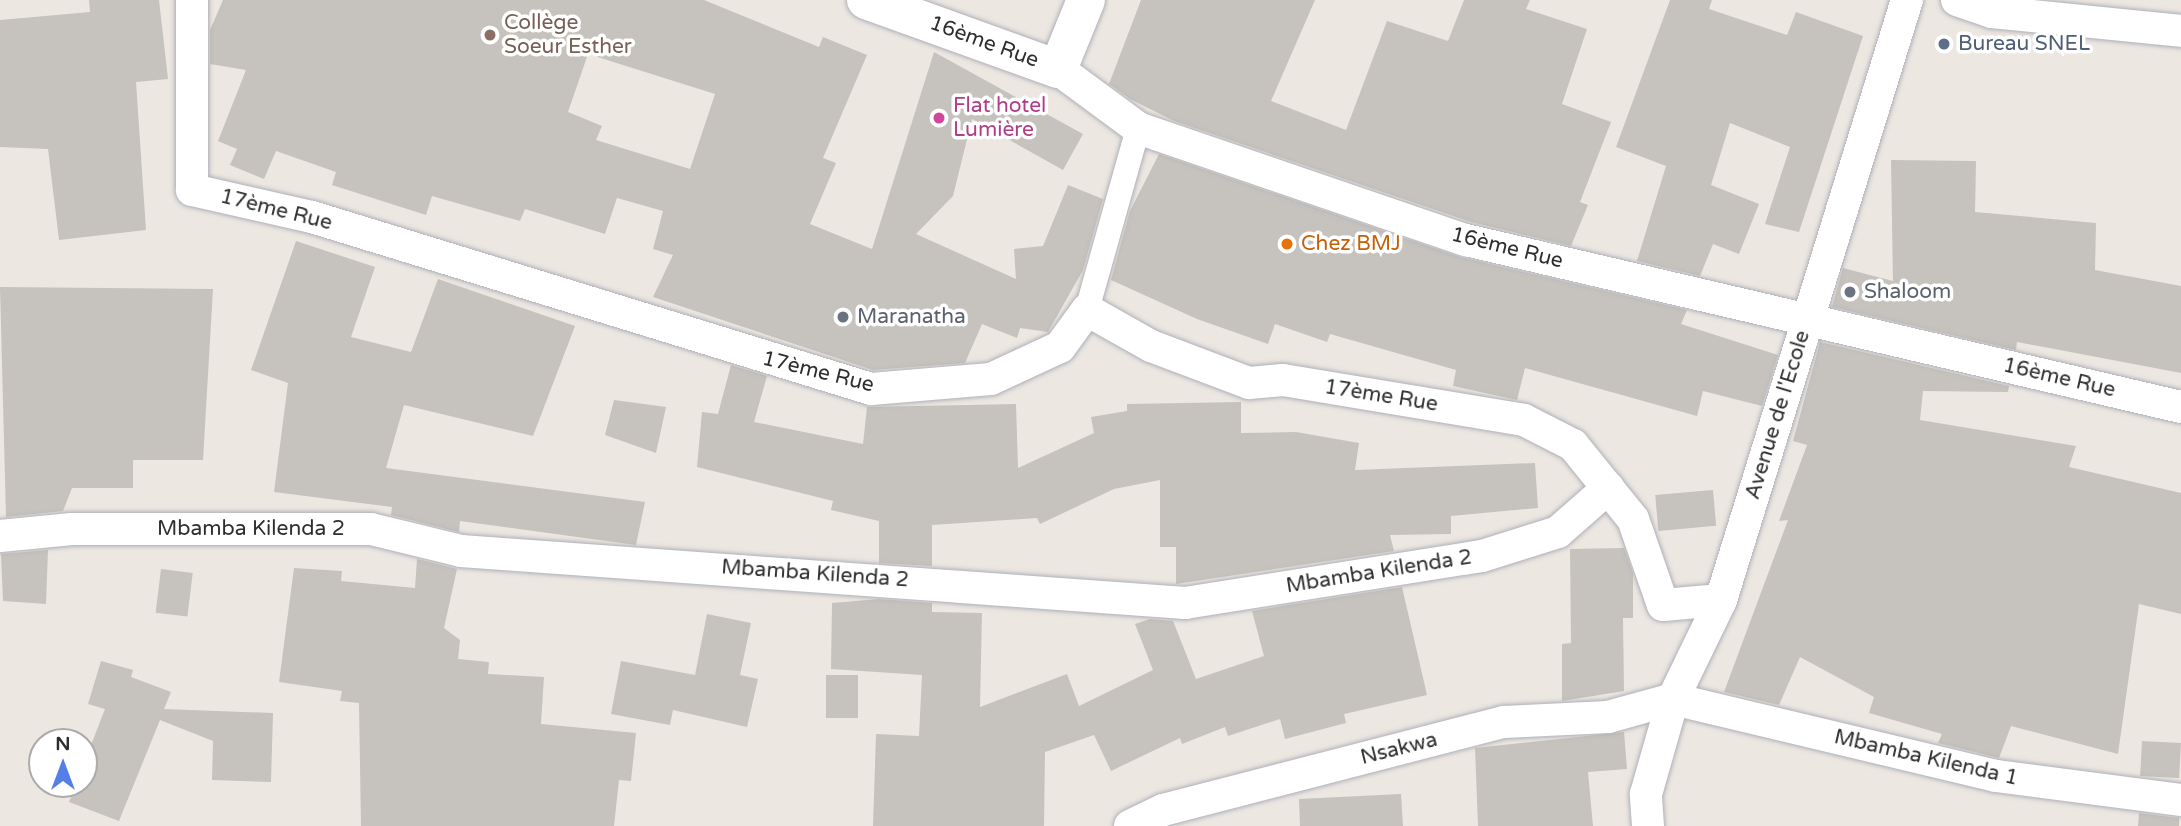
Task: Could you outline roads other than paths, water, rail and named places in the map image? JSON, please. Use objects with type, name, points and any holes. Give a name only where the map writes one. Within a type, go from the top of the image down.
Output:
[{"type":"street","name":"17ème Rue","points":[[192,0],[192,190],[312,217],[871,389],[991,379],[1060,347],[1087,310],[1151,346],[1249,383],[1283,380],[1524,420],[1573,445],[1633,519],[1663,605],[1721,600]]},
{"type":"street","name":"16ème Rue","points":[[866,0],[1058,69],[1138,128],[1466,240],[2181,407]]},
{"type":"street","points":[[1058,69],[1086,0]]},
{"type":"street","name":"Avenue de l'Ecole","points":[[1648,826],[1646,794],[1673,699],[1721,600],[1907,0]]},
{"type":"street","points":[[1957,0],[1992,12],[2181,31]]},
{"type":"street","points":[[1087,310],[1138,128]]},
{"type":"street","name":"Mbamba Kilenda 2","points":[[0,536],[72,530],[371,529],[461,551],[1185,603],[1482,556],[1558,532],[1608,488]]},
{"type":"street","name":"Mbamba Kilenda 1","points":[[1673,699],[1996,776],[2181,800]]},
{"type":"street","name":"Nsakwa","points":[[1130,826],[1163,810],[1504,722],[1608,717],[1673,699]]},
{"type":"place","name":"Collège Soeur Esther","points":[[490,35]]},
{"type":"place","name":"Bureau SNEL","points":[[1944,44]]},
{"type":"place","name":"Flat hotel Lumière","points":[[939,118]]},
{"type":"place","name":"Chez BMJ","points":[[1287,244]]},
{"type":"place","name":"Shaloom","points":[[1850,292]]},
{"type":"place","name":"Maranatha","points":[[843,317]]}]
